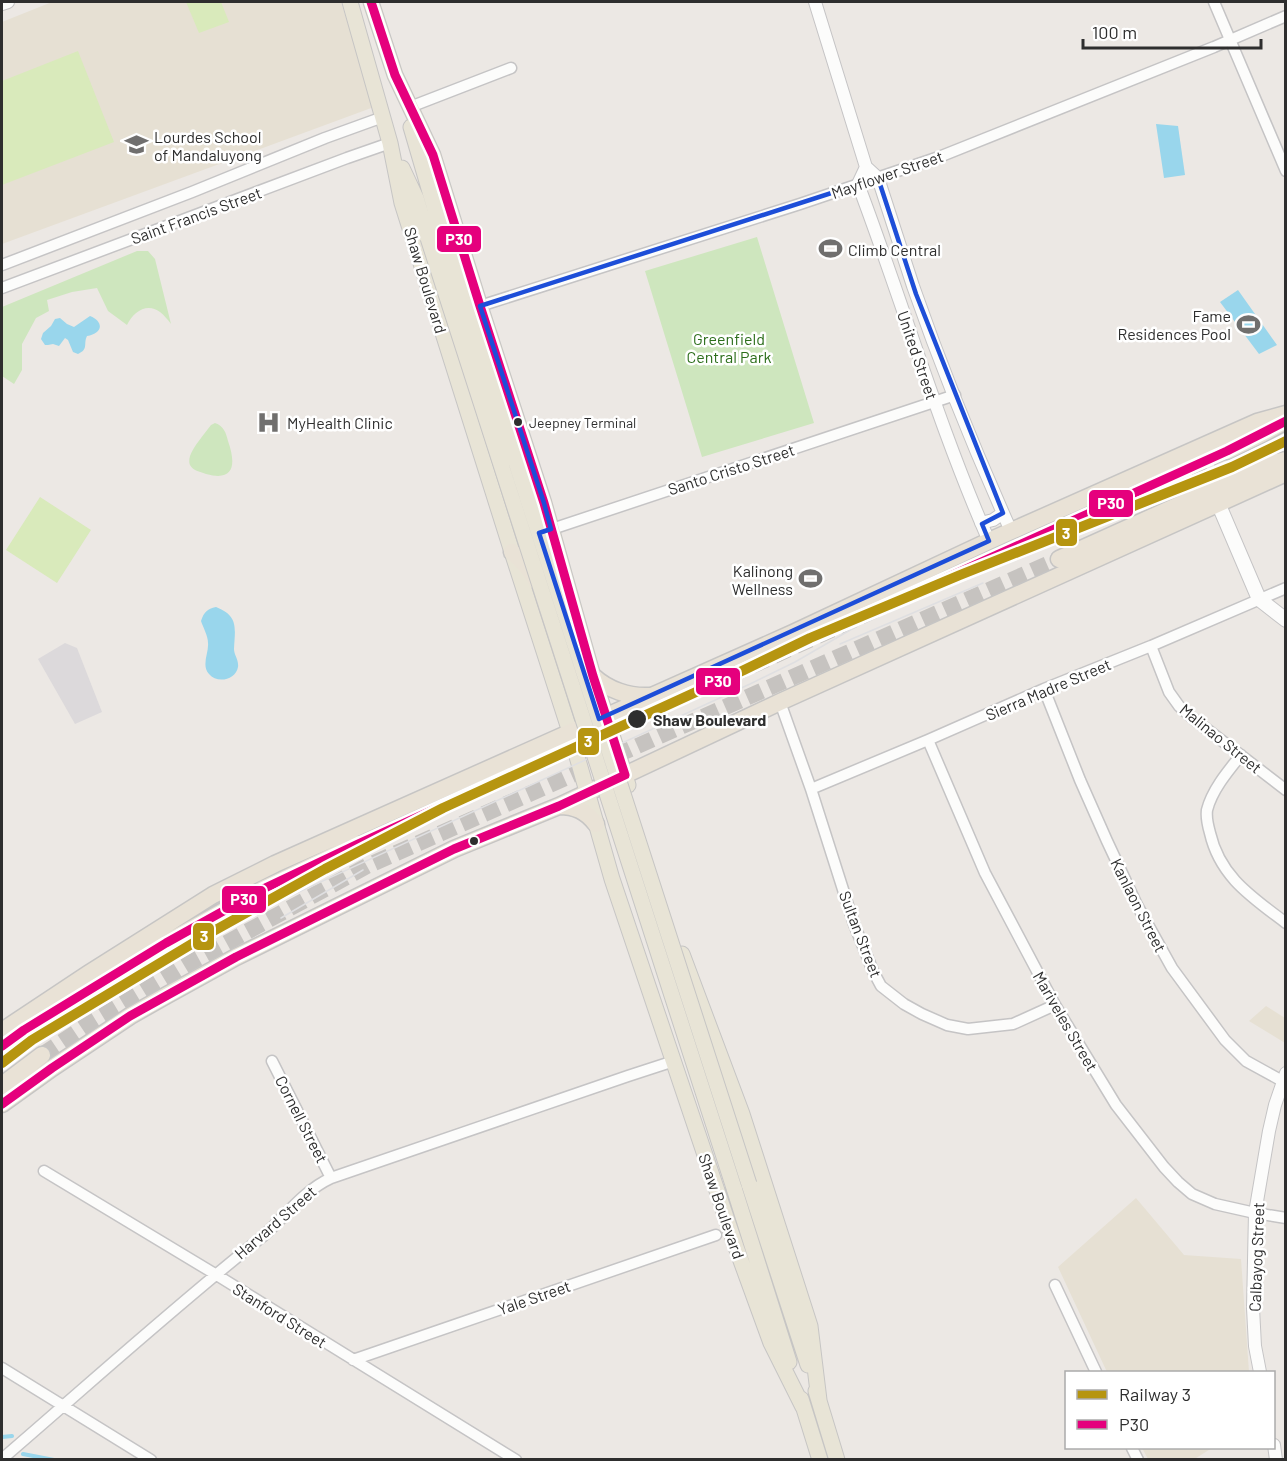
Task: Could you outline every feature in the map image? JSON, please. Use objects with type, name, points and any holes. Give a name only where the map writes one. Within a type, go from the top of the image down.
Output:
[{"type":"highway","points":[[2,1031],[213,895],[275,864],[793,633],[1011,531],[1257,422],[1286,414]]},
{"type":"highway","points":[[1227,450],[1286,420]]},
{"type":"highway","points":[[1059,559],[1272,463],[1286,460]]},
{"type":"highway","points":[[2,1104],[130,1016],[228,962],[454,849],[559,806],[780,702],[1286,473]]},
{"type":"highway","points":[[510,548],[529,568],[550,604],[588,725],[606,762],[625,775]]},
{"type":"highway","points":[[593,676],[607,687],[622,693],[640,696],[653,695]]},
{"type":"highway","points":[[570,732],[592,748],[608,783],[651,922],[699,1061]]},
{"type":"highway","points":[[559,806],[568,806],[583,811],[596,824]]},
{"type":"highway","points":[[2,1046],[24,1030],[166,943],[263,889],[358,844]]},
{"type":"highway","points":[[2,1085],[42,1055]]},
{"type":"main road","name":"Shaw Boulevard","points":[[350,2],[390,143],[402,203],[570,732],[612,879],[736,1247],[771,1343],[803,1407]]},
{"type":"main road","name":"Shaw Boulevard","points":[[371,2],[395,75],[433,155],[544,503],[593,676],[670,917],[742,1114],[810,1326],[819,1400]]},
{"type":"main road","points":[[395,75],[435,236]]},
{"type":"main road","points":[[390,143],[435,236]]},
{"type":"main road","name":"Shaw Boulevard","points":[[435,236],[742,1186],[819,1400],[837,1460]]},
{"type":"main road","points":[[501,518],[518,520],[525,518],[539,510],[544,503]]},
{"type":"main road","points":[[1218,503],[1259,598],[1286,620]]},
{"type":"main road","points":[[629,929],[670,917]]},
{"type":"main road","points":[[680,1080],[699,1061],[717,1049]]},
{"type":"main road","points":[[674,1061],[699,1061],[723,1066]]},
{"type":"main road","name":"Shaw Boulevard","points":[[742,1186],[803,1407],[820,1460]]},
{"type":"street","points":[[2,4],[8,2]]},
{"type":"street","points":[[815,2],[866,167],[858,184]]},
{"type":"street","points":[[1214,2],[1286,171]]},
{"type":"street","name":"Mayflower Street","points":[[480,306],[778,211],[958,150],[1286,16]]},
{"type":"street","points":[[410,107],[510,68]]},
{"type":"street","name":"Saint Francis Street","points":[[2,265],[383,117]]},
{"type":"street","name":"Saint Francis Street","points":[[2,288],[390,143]]},
{"type":"street","name":"United Street","points":[[866,167],[878,178],[913,285],[1011,531]]},
{"type":"street","name":"United Street","points":[[858,184],[934,402],[989,541]]},
{"type":"street","name":"Santo Cristo Street","points":[[510,548],[551,529],[955,395]]},
{"type":"street","points":[[981,523],[993,520],[1003,513]]},
{"type":"street","name":"Sierra Madre Street","points":[[811,789],[1286,588]]},
{"type":"street","name":"Malinao Street","points":[[1151,646],[1169,692],[1179,706],[1286,790]]},
{"type":"street","name":"Kanlaon Street","points":[[1044,689],[1107,841],[1137,906],[1172,968],[1225,1040],[1246,1060],[1284,1079]]},
{"type":"street","name":"Sultan Street","points":[[780,702],[811,789],[854,924],[881,986],[904,1004],[922,1014],[968,1029],[1013,1024],[1055,1005]]},
{"type":"street","name":"Mariveles Street","points":[[928,741],[985,873],[1055,1005],[1116,1105],[1164,1167],[1192,1194],[1215,1204],[1286,1218]]},
{"type":"street","points":[[1241,755],[1211,798],[1207,813],[1214,848],[1230,876],[1243,890],[1286,923]]},
{"type":"street","name":"Cornell Street","points":[[272,1061],[331,1178]]},
{"type":"street","name":"Harvard Street","points":[[2,1459],[215,1274],[274,1226],[309,1190],[331,1178],[674,1061]]},
{"type":"street","name":"Calbayog Street","points":[[1260,1371],[1253,1308],[1255,1213],[1269,1131],[1284,1079]]},
{"type":"street","name":"Stanford Street","points":[[44,1171],[516,1460]]},
{"type":"street","name":"Yale Street","points":[[353,1360],[716,1235]]},
{"type":"street","points":[[1055,1285],[1096,1371]]},
{"type":"street","points":[[2,1368],[151,1460]]},
{"type":"highlighted area","points":[[878,178],[916,294],[1003,513],[982,524],[989,541],[599,719],[539,533],[551,529],[544,503],[480,306]]},
{"type":"shaded area","name":"Lourdes School of Mandaluyong","points":[[52,2],[341,2],[374,107],[2,244],[2,22]]},
{"type":"shaded area","points":[[65,643],[77,648],[102,712],[75,724],[38,659]]},
{"type":"shaded area","points":[[1266,1006],[1285,1018],[1285,1043],[1249,1021]]},
{"type":"shaded area","points":[[1136,1198],[1184,1255],[1241,1259],[1249,1371],[1107,1371],[1058,1267]]},
{"type":"shaded area","points":[[1143,1449],[1210,1449],[1193,1460],[1148,1459]]},
{"type":"green space","points":[[186,2],[221,2],[229,22],[199,33]]},
{"type":"green space","points":[[78,51],[114,142],[2,185],[2,81]]},
{"type":"green space","name":"Greenfield Central Park","points":[[757,237],[814,423],[702,457],[645,271]]},
{"type":"green space","points":[[137,251],[148,251],[155,259],[171,324],[160,312],[145,308],[133,316],[127,325],[108,311],[97,288],[72,292],[47,300],[49,311],[36,318],[22,344],[22,370],[14,384],[2,376],[2,307]]},
{"type":"green space","points":[[215,423],[223,428],[232,457],[231,469],[228,473],[216,476],[193,469],[189,463],[194,448]]},
{"type":"green space","points":[[40,497],[91,530],[57,583],[6,550]]},
{"type":"water","points":[[1156,124],[1178,126],[1185,175],[1164,178]]},
{"type":"water","name":"Fame Residences Pool","points":[[1238,290],[1277,345],[1259,354],[1220,302]]},
{"type":"water","points":[[90,316],[98,321],[100,328],[96,333],[87,336],[85,348],[78,354],[73,352],[65,338],[59,346],[45,345],[41,339],[43,333],[55,319],[60,318],[74,327]]},
{"type":"water","points":[[216,607],[229,614],[234,624],[234,651],[238,664],[234,675],[221,680],[212,677],[207,670],[205,663],[208,640],[201,621],[206,611]]},
{"type":"waterway","points":[[2,1437],[12,1436]]},
{"type":"waterway","points":[[23,1454],[54,1460]]},
{"type":"tunnel","points":[[358,844],[1227,451]]},
{"type":"tunnel","points":[[42,1055],[188,964],[367,866],[1059,559]]},
{"type":"tram line","points":[[840,644],[983,583]]},
{"type":"tram line","points":[[210,933],[750,684],[795,662],[902,600]]},
{"type":"tram line","points":[[281,918],[363,870]]},
{"type":"rail line","name":"3","points":[[2,1063],[32,1040],[210,933],[325,869],[443,808],[810,638],[960,575],[1232,467],[1286,441]]},
{"type":"transit line","name":"P30","points":[[2,1104],[130,1016],[236,957],[454,849],[559,806],[625,775],[593,676],[544,503],[433,155],[395,75],[371,2]]},
{"type":"transit line","name":"P30","points":[[2,1046],[24,1030],[166,943],[263,889],[1227,451],[1286,421]]},
{"type":"place","name":"Lourdes School of Mandaluyong","points":[[136,145]]},
{"type":"place","name":"Climb Central","points":[[830,249]]},
{"type":"place","name":"Fame Residences Pool","points":[[1249,324]]},
{"type":"place","name":"MyHealth Clinic","points":[[269,422]]},
{"type":"place","name":"Jeepney Terminal","points":[[518,422]]},
{"type":"place","name":"Kalinong Wellness","points":[[811,579]]},
{"type":"place","name":"Shaw Boulevard","points":[[637,719]]}]
